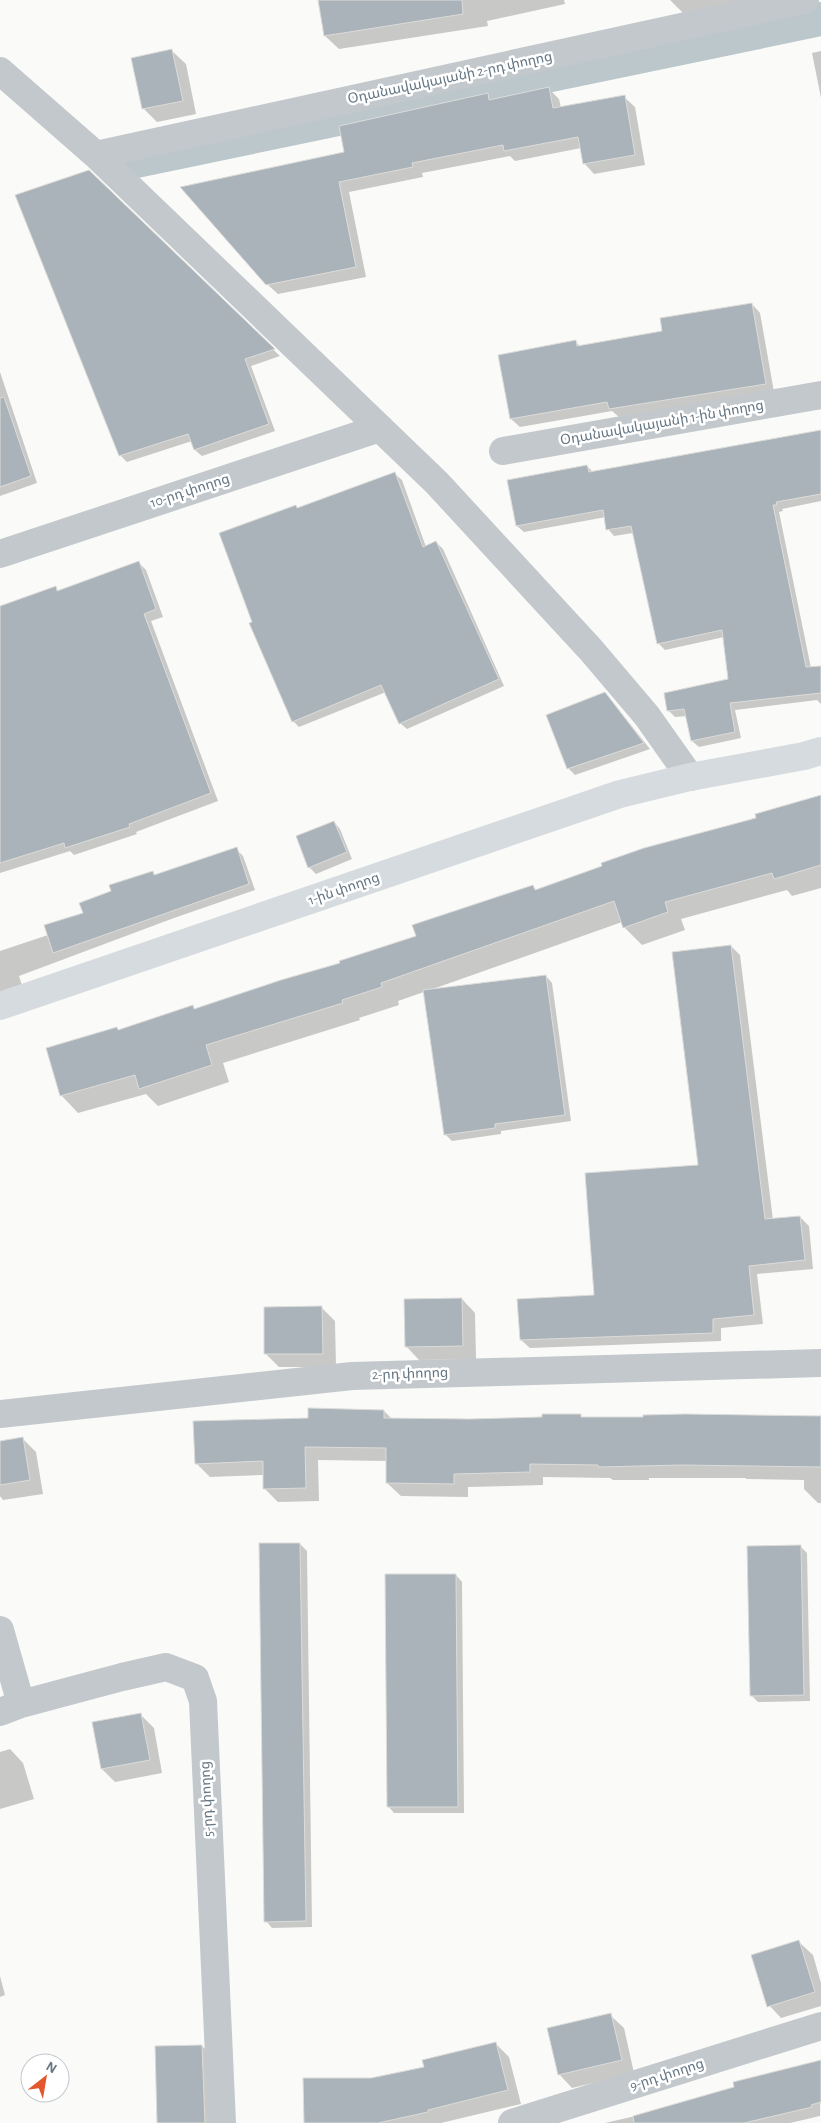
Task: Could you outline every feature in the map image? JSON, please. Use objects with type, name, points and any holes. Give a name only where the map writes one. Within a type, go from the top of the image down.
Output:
[{"type":"main road","name":"1-ին փողոց","points":[[0,1006],[620,794],[690,777],[804,756],[821,751]]},
{"type":"street","name":"Օդանավակայանի 2-րդ փողոց","points":[[96,155],[804,0]]},
{"type":"street","points":[[0,71],[96,155],[437,483],[591,650],[647,716],[690,777]]},
{"type":"street","name":"Օդանավակայանի 1-ին փողոց","points":[[503,451],[821,395]]},
{"type":"street","name":"10-րդ փողոց","points":[[0,554],[380,428]]},
{"type":"street","name":"2-րդ փողոց","points":[[0,1414],[352,1376],[821,1363]]},
{"type":"street","points":[[0,1630],[11,1708]]},
{"type":"street","name":"5-րդ փողոց","points":[[11,1708],[166,1667],[195,1678],[203,1701],[222,2123]]},
{"type":"street","name":"9-րդ փողոց","points":[[512,2123],[821,2026]]},
{"type":"building","points":[[318,0],[462,0],[463,14],[324,36]]},
{"type":"building","points":[[172,49],[183,101],[142,109],[131,58]]},
{"type":"building","points":[[549,87],[553,108],[625,95],[635,155],[583,164],[578,137],[504,151],[503,145],[412,163],[413,167],[339,182],[356,267],[266,285],[180,187],[344,152],[339,126],[488,93],[489,100]]},
{"type":"building","points":[[89,170],[275,349],[245,359],[269,424],[194,450],[188,434],[119,456],[15,195]]},
{"type":"building","points":[[752,303],[766,384],[609,409],[607,402],[510,419],[498,355],[576,340],[577,346],[662,331],[660,318]]},
{"type":"building","points":[[4,397],[31,476],[0,487],[0,398]]},
{"type":"building","points":[[821,430],[821,494],[776,502],[777,505],[773,505],[806,667],[821,666],[821,693],[730,703],[735,732],[691,741],[684,709],[667,711],[664,693],[728,679],[722,630],[657,644],[631,526],[606,530],[603,510],[516,526],[507,480],[587,465],[589,472]]},
{"type":"building","points":[[395,472],[423,547],[436,541],[499,679],[399,724],[381,685],[292,722],[249,623],[252,622],[219,533],[296,505],[297,508]]},
{"type":"building","points":[[139,561],[156,609],[144,614],[211,793],[129,824],[130,827],[65,848],[64,843],[0,863],[0,606],[56,586],[57,591]]},
{"type":"building","points":[[605,692],[644,743],[567,769],[546,715]]},
{"type":"building","points":[[821,795],[821,865],[774,879],[772,873],[665,902],[668,912],[623,928],[614,901],[381,983],[382,987],[342,1000],[343,1003],[206,1045],[212,1065],[139,1089],[135,1075],[60,1096],[46,1048],[117,1027],[118,1030],[193,1005],[194,1009],[281,980],[340,963],[339,961],[416,936],[412,925],[533,885],[535,890],[602,866],[601,863],[644,848],[756,818],[755,814]]},
{"type":"building","points":[[334,821],[347,852],[308,868],[296,836]]},
{"type":"building","points":[[237,847],[249,884],[53,953],[44,925],[83,913],[79,903],[111,891],[109,885],[153,871],[154,875]]},
{"type":"building","points":[[731,945],[765,1219],[800,1216],[805,1260],[749,1266],[754,1315],[713,1319],[713,1333],[520,1340],[517,1299],[594,1295],[585,1173],[698,1165],[672,952]]},
{"type":"building","points":[[546,975],[565,1115],[495,1124],[495,1128],[444,1135],[423,990]]},
{"type":"building","points":[[462,1298],[463,1346],[405,1347],[404,1299]]},
{"type":"building","points":[[322,1306],[323,1354],[264,1354],[264,1307]]},
{"type":"building","points":[[308,1408],[384,1410],[384,1418],[469,1419],[542,1417],[542,1414],[581,1414],[581,1417],[643,1417],[643,1415],[685,1414],[821,1416],[821,1467],[681,1465],[598,1467],[598,1465],[530,1464],[530,1472],[454,1474],[454,1484],[386,1483],[386,1448],[305,1447],[306,1488],[263,1489],[263,1461],[195,1464],[193,1421],[308,1418]]},
{"type":"building","points":[[23,1437],[30,1480],[0,1485],[0,1441]]},
{"type":"building","points":[[259,1543],[300,1543],[306,1921],[264,1922]]},
{"type":"building","points":[[801,1545],[804,1695],[750,1696],[747,1546]]},
{"type":"building","points":[[385,1574],[456,1574],[458,1807],[387,1807]]},
{"type":"building","points":[[141,1713],[150,1760],[101,1769],[92,1722]]},
{"type":"building","points":[[799,1940],[815,1992],[767,2007],[751,1955]]},
{"type":"building","points":[[611,2013],[622,2060],[558,2075],[547,2028]]},
{"type":"building","points":[[496,2042],[508,2090],[428,2110],[428,2112],[378,2123],[304,2123],[303,2078],[371,2078],[424,2067],[422,2060]]},
{"type":"building","points":[[202,2045],[205,2123],[157,2123],[155,2046]]},
{"type":"building","points":[[821,2060],[821,2102],[811,2105],[812,2107],[744,2123],[634,2123],[633,2116],[734,2087],[733,2082]]},
{"type":"waterway","points":[[131,162],[821,19]]}]
